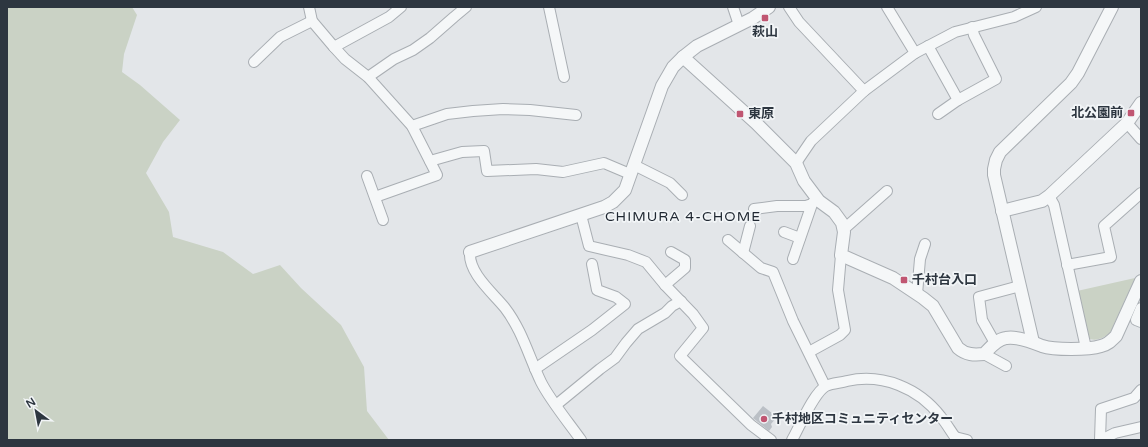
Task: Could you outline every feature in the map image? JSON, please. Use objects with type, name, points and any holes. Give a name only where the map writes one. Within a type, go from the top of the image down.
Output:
[{"type":"street","points":[[309,7],[312,21],[344,59],[368,78],[412,126],[437,175],[375,197]]},
{"type":"street","points":[[334,47],[389,16],[401,7]]},
{"type":"street","points":[[368,78],[394,59],[413,50],[466,7]]},
{"type":"street","points":[[549,7],[564,77]]},
{"type":"street","points":[[733,7],[739,25]]},
{"type":"street","points":[[581,440],[542,384],[517,326],[505,308],[481,281],[476,273],[469,257],[470,252],[604,207],[613,202],[625,190],[662,86],[673,67],[697,46],[753,18],[769,7]]},
{"type":"street","points":[[789,7],[799,22],[864,91]]},
{"type":"street","points":[[887,7],[915,52]]},
{"type":"street","points":[[796,163],[811,141],[864,91],[915,52],[955,32],[1014,17],[1036,7]]},
{"type":"street","points":[[1033,342],[1002,211],[994,168],[996,160],[1007,146],[1071,83],[1078,73],[1112,7]]},
{"type":"street","points":[[254,62],[280,37],[312,21]]},
{"type":"street","points":[[938,114],[958,100],[996,79],[974,35],[972,27]]},
{"type":"street","points":[[928,46],[958,100]]},
{"type":"street","points":[[684,57],[756,123],[796,163],[814,201],[839,218],[842,223],[844,229],[838,290],[845,330],[840,335],[809,352]]},
{"type":"street","points":[[1002,211],[1042,201],[1049,196],[1127,123],[1141,104]]},
{"type":"street","points":[[412,126],[447,114],[502,109],[530,110],[576,116]]},
{"type":"street","points":[[1127,123],[1141,139]]},
{"type":"street","points":[[430,161],[462,152],[484,150],[487,171],[536,169],[563,172],[604,163],[632,169],[670,183],[682,195]]},
{"type":"street","points":[[367,176],[383,220]]},
{"type":"street","points":[[844,229],[887,191]]},
{"type":"street","points":[[1067,266],[1111,257],[1104,226],[1141,192]]},
{"type":"street","points":[[1049,196],[1054,204],[1086,348]]},
{"type":"street","points":[[754,209],[777,206],[806,206],[814,201]]},
{"type":"street","points":[[793,259],[814,201]]},
{"type":"street","points":[[581,215],[589,246],[628,255],[646,262],[665,285],[693,314],[703,328],[680,356],[751,425],[771,440]]},
{"type":"street","points":[[743,254],[750,226]]},
{"type":"street","points":[[784,232],[800,238]]},
{"type":"street","points":[[728,240],[761,268],[774,272],[793,321],[825,386]]},
{"type":"street","points":[[917,294],[920,259],[925,244]]},
{"type":"street","points":[[665,285],[685,268],[685,260],[677,253]]},
{"type":"street","points":[[841,255],[893,278],[933,306],[958,348],[963,352],[970,354],[984,354],[1006,366]]},
{"type":"street","points":[[536,369],[592,330],[625,304],[616,296],[597,290],[592,264]]},
{"type":"street","points":[[984,354],[1003,338],[1033,342],[1048,347],[1086,348],[1101,346],[1110,342],[1116,336],[1141,282]]},
{"type":"street","points":[[996,343],[982,320],[979,297],[1020,286]]},
{"type":"street","points":[[556,405],[615,358],[638,329],[665,313],[672,306],[681,302]]},
{"type":"street","points":[[1141,308],[1136,320],[1141,322]]},
{"type":"street","points":[[792,440],[814,399],[825,386],[868,378],[893,383],[912,391],[941,416],[955,438],[967,440]]},
{"type":"street","points":[[1141,390],[1134,398],[1101,409],[1100,440],[1115,433],[1141,427]]},
{"type":"shaded area","points":[[7,7],[132,7],[137,15],[124,54],[122,72],[140,85],[180,120],[163,142],[146,173],[169,212],[173,237],[223,252],[253,274],[280,265],[301,288],[341,325],[364,367],[367,411],[389,440],[7,440]]},
{"type":"shaded area","points":[[1135,278],[1110,333],[1099,339],[1093,340],[1087,338],[1077,291]]},
{"type":"building","name":"千村地区コミュニティセンター","points":[[763,406],[777,417],[771,424],[772,427],[769,431],[753,418]]},
{"type":"place","name":"萩山","points":[[765,18]]},
{"type":"place","name":"北公園前","points":[[1131,113]]},
{"type":"place","name":"東原","points":[[740,114]]},
{"type":"place","name":"千村台入口","points":[[904,280]]},
{"type":"place","name":"千村地区コミュニティセンター","points":[[764,419]]},
{"type":"district","name":"CHIMURA 4-CHOME","points":[[683,216]]}]
